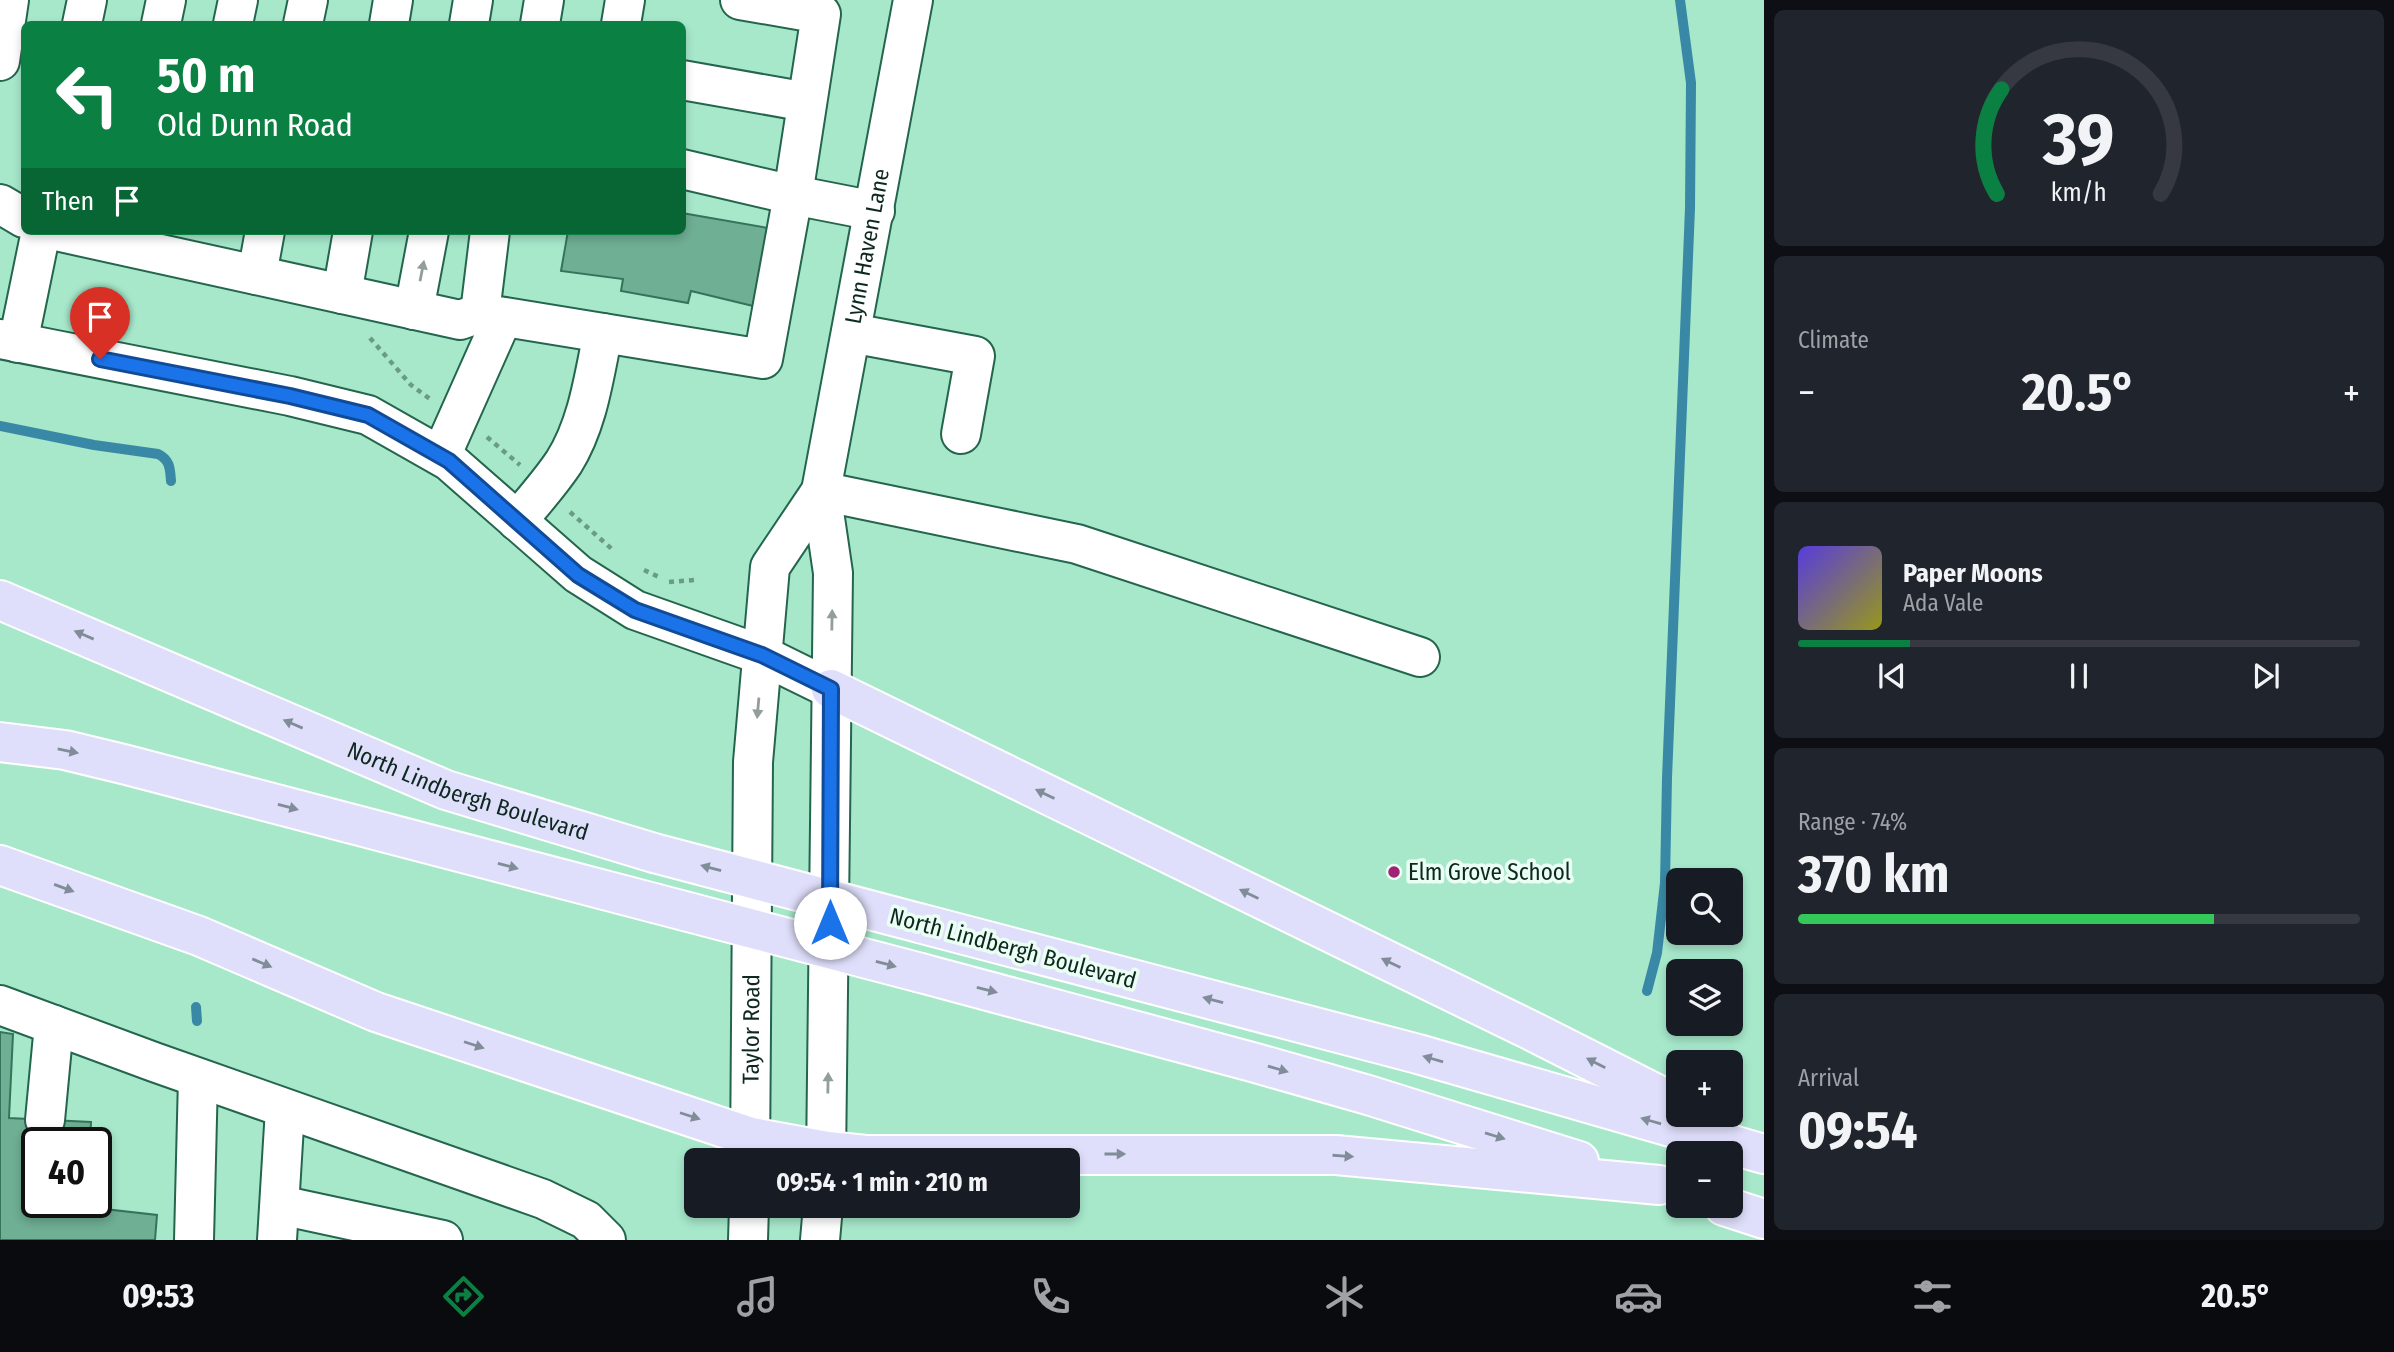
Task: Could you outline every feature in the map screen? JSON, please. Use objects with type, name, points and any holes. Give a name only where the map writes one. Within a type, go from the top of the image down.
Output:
[{"type":"main road","name":"North Lindbergh Boulevard","points":[[0,600],[446,790],[654,853],[1418,1054],[1764,1154]]},
{"type":"main road","points":[[831,689],[1666,1099]]},
{"type":"main road","name":"North Lindbergh Boulevard","points":[[0,742],[65,750],[127,765],[921,973],[1278,1069],[1666,1187]]},
{"type":"main road","points":[[0,865],[199,936],[376,1012],[751,1148]]},
{"type":"main road","points":[[1722,1127],[1764,1148]]},
{"type":"main road","points":[[1080,1155],[1336,1155],[1666,1188]]},
{"type":"main road","points":[[1743,1212],[1764,1219]]},
{"type":"street","points":[[0,61],[9,0]]},
{"type":"street","points":[[83,21],[87,0]]},
{"type":"street","points":[[162,21],[166,0]]},
{"type":"street","points":[[234,21],[238,0]]},
{"type":"street","points":[[304,21],[308,0]]},
{"type":"street","points":[[390,21],[393,0]]},
{"type":"street","points":[[470,21],[473,0]]},
{"type":"street","points":[[541,21],[544,0]]},
{"type":"street","points":[[622,21],[625,0]]},
{"type":"street","points":[[91,235],[193,246],[257,275],[460,320],[491,315],[763,359],[793,195],[821,14],[740,0]]},
{"type":"street","name":"Lynn Haven Lane","points":[[826,1148],[833,573],[821,491],[913,0]]},
{"type":"street","points":[[686,80],[807,102]]},
{"type":"street","points":[[686,170],[875,211]]},
{"type":"street","points":[[0,204],[21,216]]},
{"type":"street","points":[[40,235],[9,341],[290,396],[368,415],[441,456],[578,575],[635,610],[762,655],[831,689]]},
{"type":"street","points":[[257,275],[264,235]]},
{"type":"street","points":[[342,294],[352,235]]},
{"type":"street","points":[[414,310],[428,235]]},
{"type":"street","points":[[441,456],[491,315],[490,235]]},
{"type":"street","points":[[851,332],[975,356],[961,435]]},
{"type":"street","points":[[517,521],[565,460],[589,396],[603,333]]},
{"type":"street","points":[[821,491],[1077,544],[1420,657]]},
{"type":"street","name":"Lynn Haven Lane","points":[[752,899],[753,762],[770,567],[821,491]]},
{"type":"street","name":"Taylor Road","points":[[751,1148],[752,899]]},
{"type":"street","points":[[0,1005],[198,1078],[544,1199],[586,1220],[606,1240]]},
{"type":"street","points":[[45,1120],[54,1025]]},
{"type":"street","points":[[194,1240],[198,1078]]},
{"type":"street","points":[[285,1108],[278,1222],[443,1240]]},
{"type":"street","points":[[748,1240],[749,1218]]},
{"type":"street","points":[[820,1240],[821,1218]]},
{"type":"path","points":[[362,331],[376,342],[411,385],[430,399]]},
{"type":"path","points":[[486,437],[520,465]]},
{"type":"path","points":[[569,510],[603,543],[621,555]]},
{"type":"path","points":[[639,567],[669,582],[695,580]]},
{"type":"building","points":[[686,214],[768,228],[753,306],[691,291],[688,303],[621,291],[623,279],[561,271],[567,235],[686,235]]},
{"type":"building","points":[[0,1032],[13,1034],[9,1118],[91,1122],[91,1127],[21,1127],[21,1218],[112,1218],[112,1210],[157,1215],[155,1240],[0,1240]]},
{"type":"waterway","points":[[1647,991],[1657,953],[1665,883],[1690,208],[1691,83],[1680,0]]},
{"type":"waterway","points":[[0,426],[94,445],[158,454],[170,468],[171,481]]},
{"type":"waterway","points":[[196,1007],[197,1021]]},
{"type":"place","name":"Elm Grove School","points":[[1394,872]]},
{"type":"route","points":[[100,359],[290,396],[368,415],[449,461],[578,575],[635,610],[762,655],[831,689],[830,923]]}]
